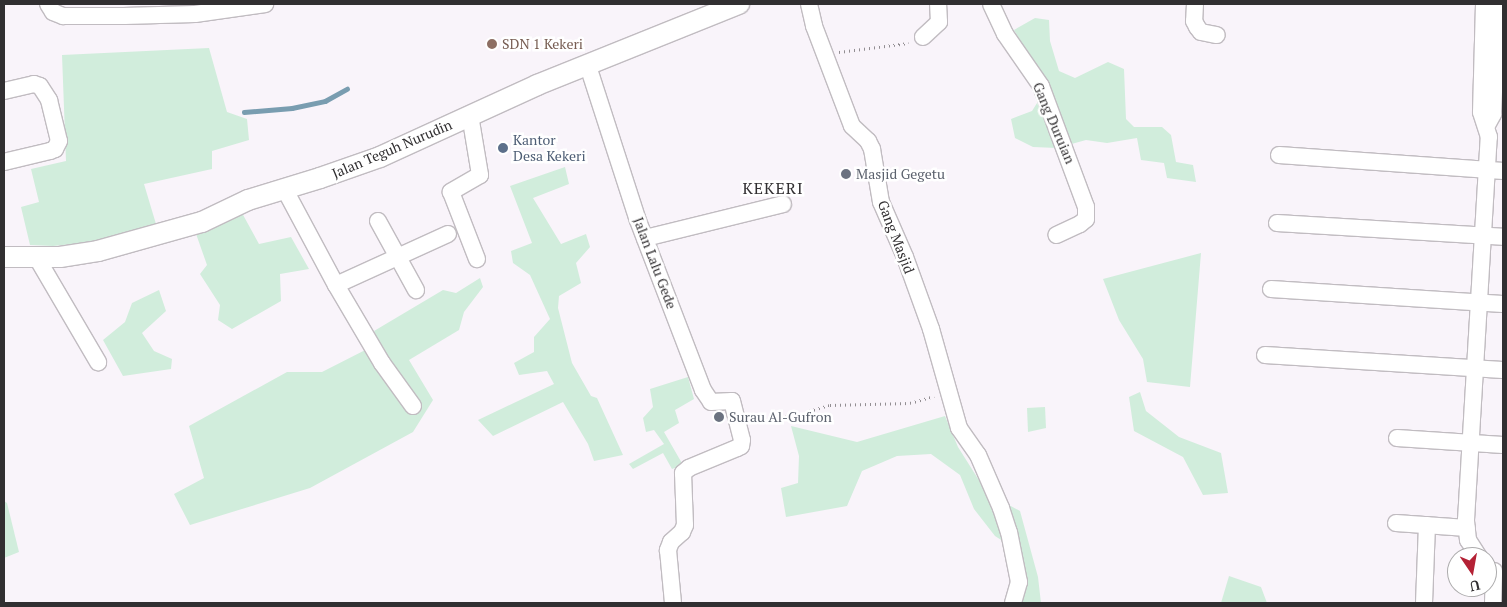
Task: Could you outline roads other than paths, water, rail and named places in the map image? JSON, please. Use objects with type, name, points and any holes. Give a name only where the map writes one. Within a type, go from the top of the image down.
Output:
[{"type":"street","points":[[48,4],[53,12],[63,16],[121,10],[193,9],[261,4]]},
{"type":"street","name":"Gang Masjid","points":[[809,4],[824,54],[852,126],[868,140],[872,149],[881,202],[905,257],[950,390],[959,428],[978,455],[989,477],[1009,532],[1019,582],[1013,603]]},
{"type":"street","points":[[923,37],[939,22],[938,4]]},
{"type":"street","name":"Gang Duruian","points":[[991,4],[1005,34],[1041,86],[1086,207],[1086,218],[1080,224],[1056,235]]},
{"type":"street","points":[[1195,4],[1194,20],[1197,27],[1201,32],[1217,35]]},
{"type":"street","points":[[1473,547],[1468,540],[1467,528],[1483,235],[1495,171],[1487,125],[1481,112],[1484,4]]},
{"type":"street","points":[[1487,125],[1493,114],[1498,4]]},
{"type":"street","name":"Jalan Teguh Nurudin","points":[[4,257],[60,257],[98,252],[202,222],[248,200],[373,160],[536,85],[588,66],[731,5]]},
{"type":"street","name":"Jalan Lalu Gede","points":[[588,66],[645,238],[709,400],[731,400],[741,435],[742,444],[737,448],[688,468],[683,473],[685,525],[682,532],[671,542],[668,550],[673,603]]},
{"type":"street","points":[[4,91],[34,84],[44,89],[49,100],[59,141],[55,149],[50,151],[4,162]]},
{"type":"street","points":[[470,116],[480,175],[478,178],[451,192],[477,259]]},
{"type":"street","points":[[1279,155],[1495,171]]},
{"type":"street","points":[[284,188],[336,286],[382,363],[413,406]]},
{"type":"street","points":[[645,238],[783,204]]},
{"type":"street","points":[[378,222],[416,290]]},
{"type":"street","points":[[1277,223],[1503,237]]},
{"type":"street","points":[[336,286],[448,234]]},
{"type":"street","points":[[37,258],[98,362]]},
{"type":"street","points":[[1271,289],[1503,304]]},
{"type":"street","points":[[1265,355],[1503,370]]},
{"type":"street","points":[[1397,438],[1503,445]]},
{"type":"street","points":[[1396,523],[1467,528]]},
{"type":"street","points":[[1424,603],[1427,525]]},
{"type":"waterway","points":[[244,112],[292,108],[325,101],[347,89]]},
{"type":"place","name":"SDN 1 Kekeri","points":[[492,44]]},
{"type":"place","name":"Kantor Desa Kekeri","points":[[503,148]]},
{"type":"place","name":"Masjid Gegetu","points":[[846,174]]},
{"type":"place","name":"Surau Al-Gufron","points":[[719,417]]},
{"type":"district","name":"KEKERI","points":[[773,188]]}]
